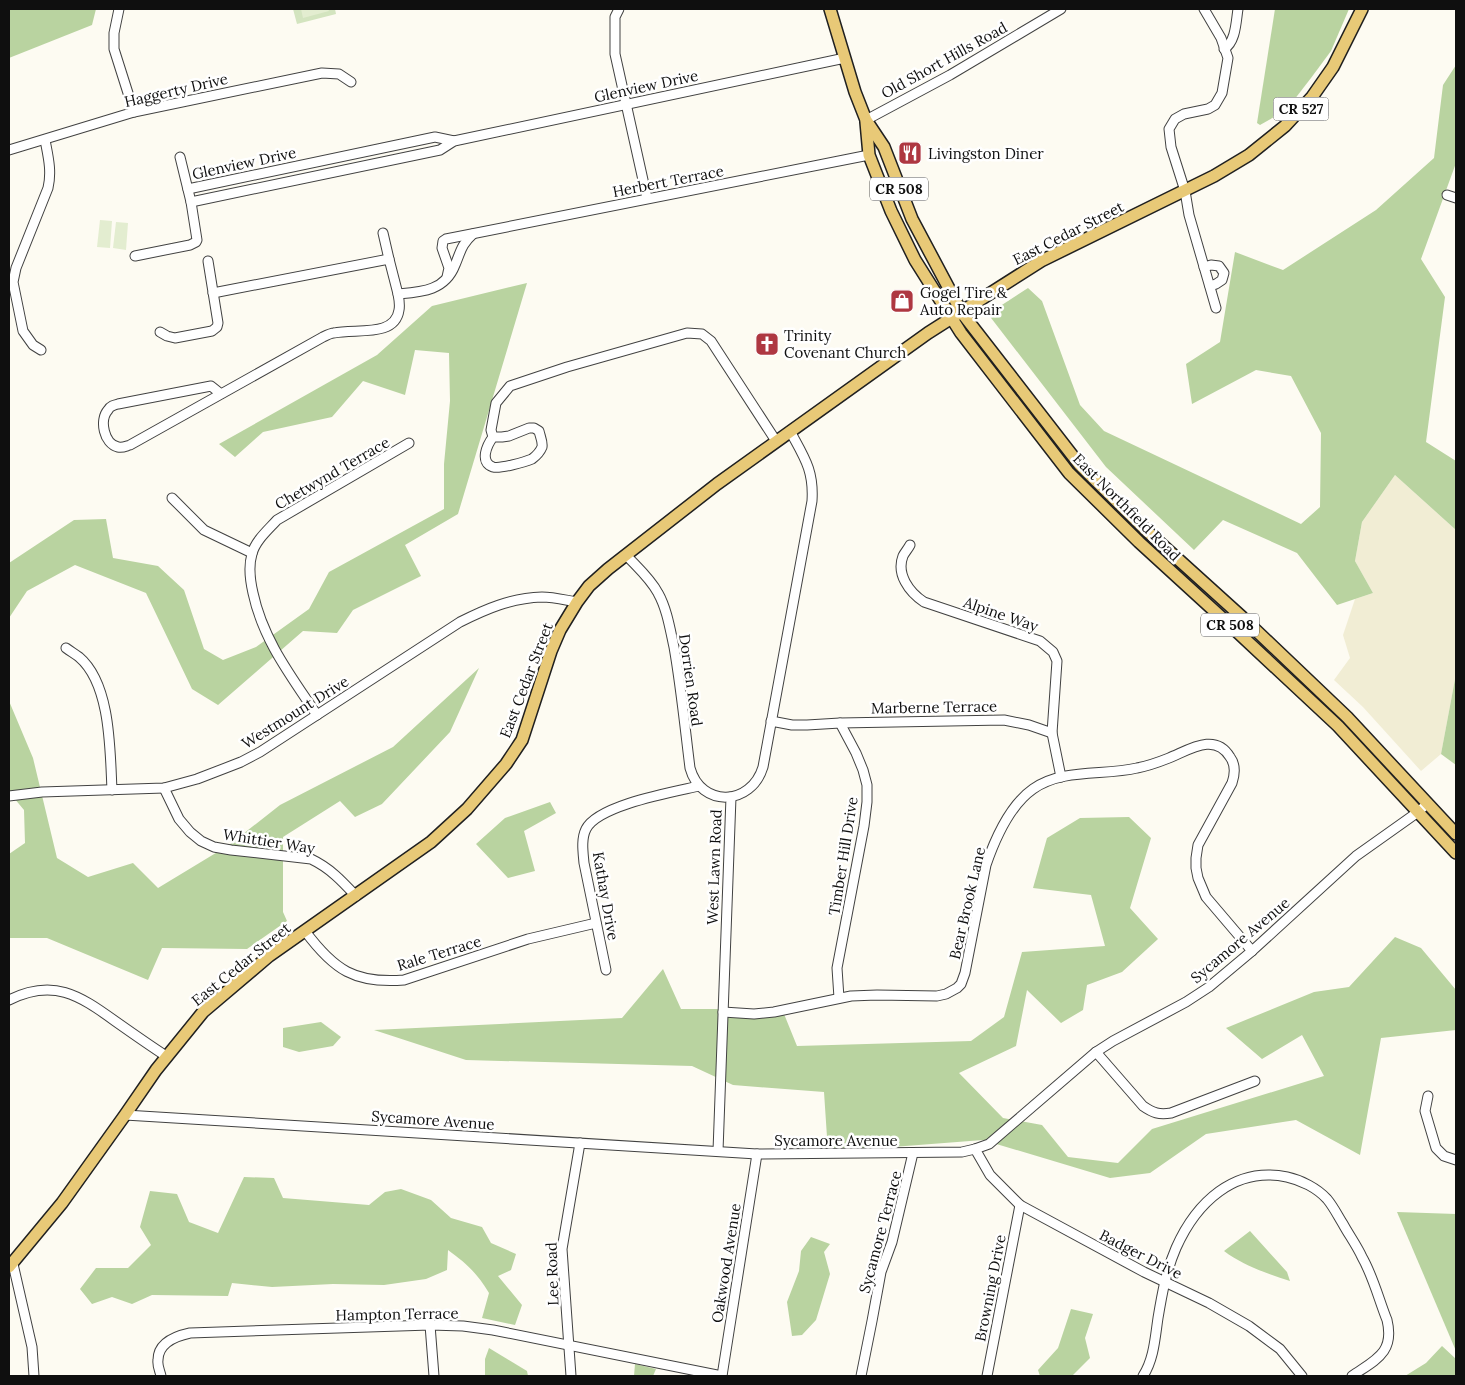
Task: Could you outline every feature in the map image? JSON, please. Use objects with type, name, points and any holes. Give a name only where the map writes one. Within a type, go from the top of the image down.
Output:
[{"type":"main road","name":"CR 508","points":[[830,9],[845,58]]},
{"type":"main road","name":"East Cedar Street","points":[[12,1260],[62,1203],[166,1056],[203,1012],[269,956],[431,842],[467,809],[506,764],[522,740],[551,651],[560,630],[589,586],[717,484],[951,319],[1041,261],[1185,191],[1249,155],[1285,126],[1312,97],[1333,67],[1362,9]]},
{"type":"main road","name":"East Northfield Road","points":[[845,58],[866,120],[884,147],[912,219],[962,312],[1079,464],[1148,532],[1347,717],[1456,834]]},
{"type":"main road","name":"East Northfield Road","points":[[866,120],[870,156],[891,211],[911,252],[951,319],[1069,473],[1139,542],[1256,648],[1338,726],[1456,853]]},
{"type":"main road","points":[[870,156],[880,156],[895,195],[903,199]]},
{"type":"main road","points":[[1086,490],[1096,481]]},
{"type":"main road","points":[[1169,570],[1178,560]]},
{"type":"main road","points":[[1256,648],[1264,638]]},
{"type":"main road","points":[[1338,726],[1347,717]]},
{"type":"street","points":[[119,9],[114,33],[114,49],[134,112]]},
{"type":"street","points":[[619,9],[616,17],[614,54],[647,198]]},
{"type":"street","name":"Old Short Hills Road","points":[[866,120],[950,74],[1061,9]]},
{"type":"street","points":[[1204,9],[1221,38],[1228,58],[1222,93],[1215,105],[1184,114],[1175,119],[1169,128],[1171,147],[1185,191],[1189,214],[1216,308]]},
{"type":"street","points":[[1224,49],[1228,47],[1233,36],[1238,9]]},
{"type":"street","name":"Glenview Drive","points":[[191,202],[440,150],[454,141],[845,58]]},
{"type":"street","name":"Haggerty Drive","points":[[9,150],[134,112],[322,73],[339,74],[351,82]]},
{"type":"street","name":"Glenview Drive","points":[[188,189],[435,137],[454,141]]},
{"type":"street","points":[[41,350],[32,345],[23,331],[14,282],[16,268],[50,180],[50,165],[45,140]]},
{"type":"street","name":"Herbert Terrace","points":[[447,277],[448,264],[442,248],[443,241],[446,239],[647,198],[870,156]]},
{"type":"street","name":"Glenview Drive","points":[[135,256],[190,246],[196,242],[197,237],[191,202],[180,157]]},
{"type":"street","points":[[1447,194],[1456,198]]},
{"type":"street","points":[[221,394],[211,386],[118,404],[108,409],[105,414],[104,430],[111,443],[117,447],[130,445],[324,337],[334,333],[380,329],[393,323],[400,308],[383,233]]},
{"type":"street","points":[[398,294],[428,290],[440,285],[454,268],[463,244],[473,234]]},
{"type":"street","points":[[213,293],[389,259]]},
{"type":"street","points":[[160,332],[175,338],[215,329],[218,323],[208,261]]},
{"type":"street","points":[[1204,267],[1211,265],[1219,266],[1224,273],[1222,280],[1210,286]]},
{"type":"street","points":[[493,437],[491,430],[496,403],[510,386],[567,367],[687,333],[702,334],[711,341],[776,441]]},
{"type":"street","points":[[534,428],[539,431],[542,446],[539,452],[531,459],[499,468],[493,467],[486,460],[485,453],[488,443],[493,437],[502,437],[534,428]]},
{"type":"street","name":"West Lawn Road","points":[[718,1151],[731,797],[738,796],[752,788],[760,775],[812,501],[813,486],[806,460],[790,431]]},
{"type":"street","name":"Chetwynd Terrace","points":[[252,553],[277,520],[410,443]]},
{"type":"street","points":[[172,498],[204,530],[252,553],[250,576],[256,607],[266,634],[280,660],[317,715]]},
{"type":"street","name":"Alpine Way","points":[[910,545],[904,556],[902,568],[903,578],[915,596],[924,602],[1040,641],[1053,652],[1057,661],[1052,733]]},
{"type":"street","name":"Dorrien Road","points":[[626,555],[651,582],[659,593],[663,604],[671,632],[678,671],[690,768],[694,780],[699,786]]},
{"type":"street","name":"Westmount Drive","points":[[9,796],[42,792],[164,788],[197,780],[241,762],[460,622],[486,608],[508,601],[544,597],[577,602]]},
{"type":"street","points":[[66,648],[80,658],[92,672],[104,702],[109,738],[112,790]]},
{"type":"street","name":"Marberne Terrace","points":[[771,721],[792,725],[807,725],[1004,720],[1029,725],[1052,733]]},
{"type":"street","name":"Timber Hill Drive","points":[[839,998],[838,968],[867,802],[867,785],[863,770],[840,723]]},
{"type":"street","points":[[1052,733],[1060,777]]},
{"type":"street","name":"Bear Brook Lane","points":[[723,1012],[754,1014],[774,1012],[839,998],[877,995],[936,996],[946,994],[957,988],[964,979],[986,866],[1000,832],[1020,801],[1044,782],[1060,777],[1138,768],[1204,744],[1216,745],[1230,755],[1234,766],[1234,777],[1223,801],[1198,845],[1196,858],[1198,878],[1206,897],[1252,951]]},
{"type":"street","points":[[699,786],[715,796],[731,797]]},
{"type":"street","name":"Kathay Drive","points":[[606,970],[582,849],[586,829],[594,820],[621,806],[699,786]]},
{"type":"street","name":"Whittier Way","points":[[164,788],[179,819],[201,841],[214,847],[230,850],[311,859],[331,871],[356,896]]},
{"type":"street","name":"Sycamore Avenue","points":[[125,1115],[757,1154],[913,1154],[975,1150],[989,1144],[1096,1052],[1209,988],[1356,856],[1418,812],[1428,802]]},
{"type":"street","name":"Rale Terrace","points":[[305,931],[323,954],[344,971],[355,976],[386,982],[404,980],[528,939],[596,924]]},
{"type":"street","points":[[9,1000],[34,990],[50,990],[71,994],[89,1003],[166,1056]]},
{"type":"street","points":[[1096,1052],[1143,1106],[1152,1112],[1161,1114],[1170,1113],[1255,1081]]},
{"type":"street","points":[[1428,1096],[1425,1111],[1436,1148],[1444,1156],[1456,1160]]},
{"type":"street","name":"Lee Road","points":[[571,1376],[562,1248],[580,1143]]},
{"type":"street","name":"Badger Drive","points":[[975,1150],[990,1175],[1020,1205],[1144,1272],[1209,1303],[1249,1326],[1280,1349],[1302,1376]]},
{"type":"street","name":"Oakwood Avenue","points":[[722,1376],[757,1154]]},
{"type":"street","name":"Sycamore Terrace","points":[[861,1376],[881,1272],[892,1242],[913,1154]]},
{"type":"street","points":[[1143,1376],[1149,1365],[1154,1348],[1164,1281],[1169,1264],[1185,1232],[1206,1203],[1223,1189],[1247,1178],[1264,1175],[1290,1178],[1307,1184],[1328,1200],[1363,1258],[1390,1331],[1388,1346],[1380,1356],[1352,1376]]},
{"type":"street","name":"Browning Drive","points":[[987,1376],[1020,1205]]},
{"type":"street","name":"East Cedar Street","points":[[12,1260],[32,1347],[34,1376]]},
{"type":"street","points":[[430,1324],[434,1376]]},
{"type":"street","name":"Hampton Terrace","points":[[161,1376],[157,1358],[162,1348],[170,1340],[190,1333],[430,1324],[493,1330],[722,1376]]},
{"type":"shaded area","points":[[1395,475],[1456,530],[1456,674],[1441,754],[1421,771],[1363,707],[1334,680],[1350,658],[1343,635],[1355,599],[1373,593],[1355,561],[1362,522]]},
{"type":"green space","points":[[9,9],[96,9],[92,25],[9,58]]},
{"type":"green space","points":[[293,9],[335,9],[336,14],[297,24]]},
{"type":"green space","points":[[301,9],[328,9],[329,11],[303,18]]},
{"type":"green space","points":[[1275,9],[1349,9],[1331,51],[1311,78],[1294,100],[1274,117],[1260,125],[1257,123]]},
{"type":"green space","points":[[1456,65],[1456,163],[1421,259],[1445,297],[1426,442],[1456,461],[1456,530],[1395,475],[1362,522],[1355,561],[1373,593],[1337,605],[1297,553],[1223,520],[1194,550],[1106,467],[988,314],[1028,288],[1042,301],[1080,405],[1104,431],[1301,524],[1320,507],[1321,433],[1291,376],[1256,370],[1192,404],[1186,364],[1220,342],[1235,252],[1283,270],[1376,210],[1434,158],[1443,85]]},
{"type":"green space","points":[[100,220],[112,221],[110,248],[97,247]]},
{"type":"green space","points":[[116,222],[128,223],[126,250],[113,248]]},
{"type":"green space","points":[[527,283],[458,514],[405,545],[421,576],[353,610],[337,633],[303,631],[218,705],[192,689],[146,593],[75,565],[27,591],[9,618],[9,563],[74,520],[106,519],[113,558],[158,566],[184,590],[204,649],[223,660],[256,647],[309,609],[329,572],[444,509],[444,464],[450,401],[449,353],[415,350],[405,395],[363,381],[332,417],[263,432],[235,457],[219,444],[377,355],[432,306]]},
{"type":"green space","points":[[479,668],[450,732],[382,804],[355,817],[340,801],[283,837],[283,912],[287,921],[247,949],[162,948],[148,980],[47,938],[9,938],[9,854],[25,843],[24,810],[9,792],[9,701],[33,758],[57,858],[88,877],[133,863],[158,888],[229,845],[280,805],[393,747]]},
{"type":"green space","points":[[1456,674],[1456,765],[1441,754]]},
{"type":"green space","points":[[550,802],[556,813],[524,831],[535,871],[508,878],[476,844],[505,818]]},
{"type":"green space","points":[[1129,817],[1151,838],[1130,908],[1158,939],[1122,972],[1087,985],[1083,1010],[1061,1023],[1027,990],[1016,1046],[959,1073],[1003,1118],[1042,1125],[1068,1157],[1118,1163],[1152,1129],[1324,1076],[1302,1035],[1262,1059],[1226,1028],[1314,992],[1349,987],[1395,937],[1421,948],[1456,990],[1456,1030],[1381,1038],[1360,1155],[1296,1120],[1206,1134],[1150,1173],[1110,1178],[983,1140],[828,1152],[824,1092],[733,1085],[692,1066],[466,1060],[374,1030],[622,1018],[663,969],[681,1009],[782,1009],[797,1046],[971,1041],[1004,1017],[1022,952],[1105,946],[1091,895],[1033,888],[1047,838],[1080,818]]},
{"type":"green space","points":[[321,1022],[341,1037],[333,1046],[299,1052],[283,1047],[283,1028]]},
{"type":"green space","points":[[244,1177],[274,1178],[283,1198],[369,1205],[385,1192],[401,1189],[431,1200],[451,1218],[482,1227],[491,1243],[516,1254],[511,1270],[498,1276],[522,1305],[515,1325],[482,1318],[489,1293],[471,1269],[448,1250],[447,1270],[426,1279],[384,1285],[333,1284],[272,1287],[232,1283],[228,1296],[152,1295],[132,1304],[112,1297],[92,1304],[80,1289],[96,1268],[128,1268],[151,1245],[140,1227],[150,1191],[177,1194],[189,1222],[218,1233]]},
{"type":"green space","points":[[1397,1212],[1456,1214],[1456,1351]]},
{"type":"green space","points":[[1250,1231],[1287,1272],[1290,1281],[1247,1265],[1224,1251]]},
{"type":"green space","points":[[811,1237],[830,1244],[824,1252],[830,1274],[816,1320],[802,1335],[792,1336],[787,1302],[799,1271],[801,1251]]},
{"type":"green space","points":[[1071,1309],[1093,1314],[1085,1338],[1090,1358],[1072,1376],[1040,1376],[1038,1370],[1058,1348]]},
{"type":"green space","points":[[1442,1346],[1456,1359],[1455,1375],[1405,1376],[1426,1363]]},
{"type":"green space","points":[[489,1348],[527,1371],[528,1376],[485,1376],[485,1359]]},
{"type":"green space","points":[[635,1364],[656,1369],[653,1376],[634,1376]]},
{"type":"place","name":"Livingston Diner","points":[[910,153]]},
{"type":"place","name":"Gogel Tire & Auto Repair","points":[[902,301]]},
{"type":"place","name":"Trinity Covenant Church","points":[[767,344]]}]
